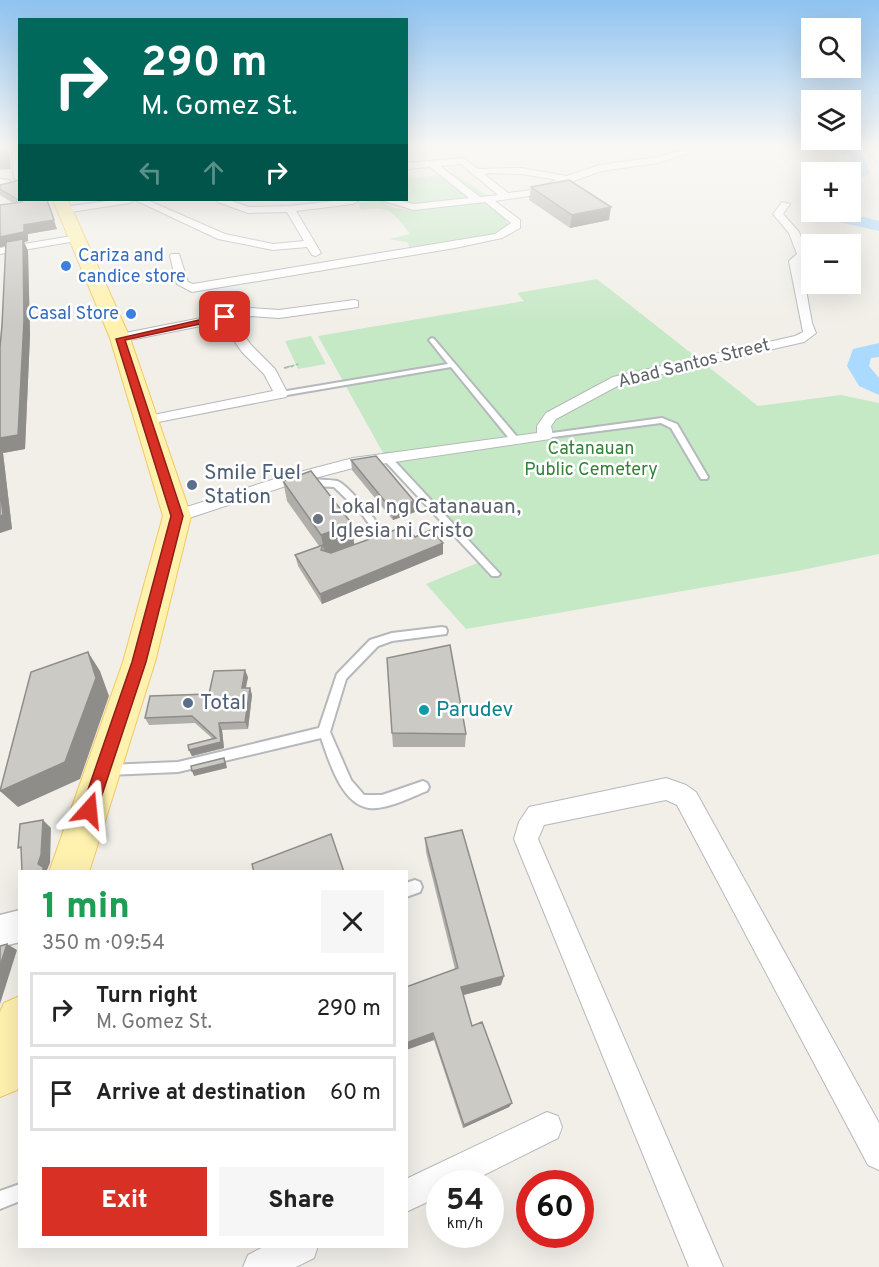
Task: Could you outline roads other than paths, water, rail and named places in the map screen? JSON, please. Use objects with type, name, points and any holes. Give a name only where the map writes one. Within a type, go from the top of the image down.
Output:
[{"type":"main road","points":[[63,206],[120,339],[148,420],[177,516],[139,662],[70,870]]},
{"type":"main road","points":[[0,1073],[18,1027]]},
{"type":"street","points":[[154,206],[222,237],[273,247],[310,244]]},
{"type":"street","points":[[238,206],[248,210],[307,206]]},
{"type":"street","points":[[175,256],[183,285],[192,288],[455,245],[498,236],[515,228],[516,222],[492,206]]},
{"type":"street","name":"Abad Santos Street","points":[[545,436],[543,426],[551,416],[618,380],[799,339],[810,333],[806,323],[795,261],[803,255],[794,232],[778,214],[784,206]]},
{"type":"street","points":[[290,208],[323,265]]},
{"type":"street","points":[[0,251],[78,238]]},
{"type":"street","points":[[120,339],[252,312],[279,315],[354,304]]},
{"type":"street","points":[[148,420],[281,394],[270,372],[247,349],[225,317]]},
{"type":"street","points":[[177,516],[304,475],[386,457],[545,436]]},
{"type":"street","points":[[706,1267],[526,838],[527,830],[537,815],[666,789],[682,794],[688,800],[879,1154]]},
{"type":"street","points":[[0,932],[18,927]]},
{"type":"street","points":[[408,1195],[547,1127]]},
{"type":"street","points":[[260,1267],[298,1248]]},
{"type":"lane","points":[[432,340],[515,440]]},
{"type":"lane","points":[[281,394],[452,365]]},
{"type":"lane","points":[[545,436],[662,420],[674,426],[704,477]]},
{"type":"lane","points":[[386,457],[495,574]]},
{"type":"lane","points":[[304,475],[313,483],[336,484],[365,512],[385,539],[363,547]]},
{"type":"lane","points":[[423,787],[378,801],[368,802],[358,799],[344,781],[324,732],[341,677],[374,643],[392,637],[442,631]]},
{"type":"lane","points":[[102,770],[178,767],[324,732]]},
{"type":"lane","points":[[0,1200],[18,1193]]},
{"type":"waterway","points":[[861,222],[879,226]]},
{"type":"waterway","points":[[879,350],[861,354],[858,366],[867,381],[879,388]]},
{"type":"place","name":"Cariza and candice store","points":[[66,266]]},
{"type":"place","name":"Casal Store","points":[[131,314]]},
{"type":"place","name":"Smile Fuel Station","points":[[192,485]]},
{"type":"place","name":"Lokal ng Catanauan, Iglesia ni Cristo","points":[[318,519]]},
{"type":"place","name":"Total","points":[[188,703]]},
{"type":"place","name":"Parudev","points":[[424,710]]},
{"type":"park label","name":"Catanauan Public Cemetery","points":[[591,459]]}]
